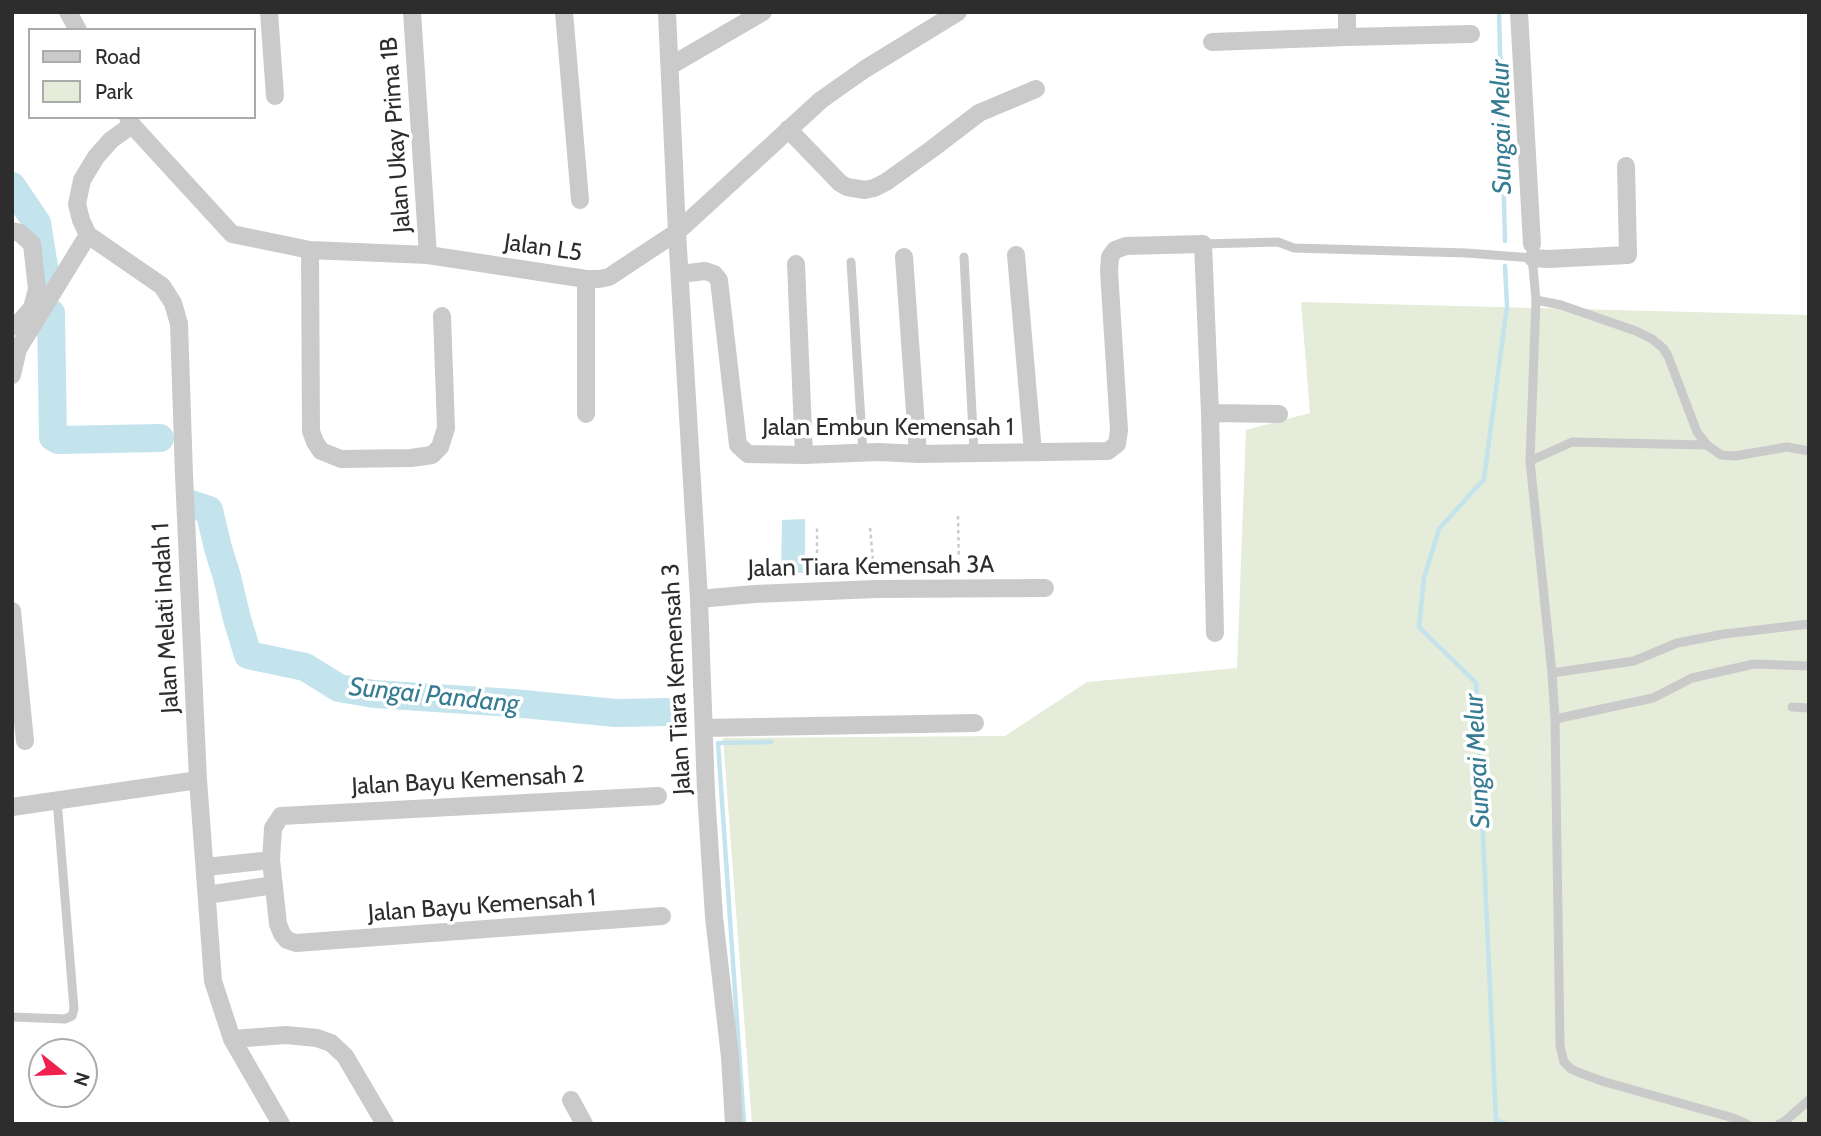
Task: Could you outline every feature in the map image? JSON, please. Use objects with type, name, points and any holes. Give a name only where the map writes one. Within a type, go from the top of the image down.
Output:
[{"type":"street","points":[[68,12],[77,28]]},
{"type":"street","points":[[269,12],[275,96]]},
{"type":"street","name":"Jalan Ukay Prima 1B","points":[[412,12],[428,255]]},
{"type":"street","points":[[564,12],[580,200]]},
{"type":"street","name":"Jalan Tiara Kemensah 3","points":[[667,12],[714,917],[730,1057],[734,1124]]},
{"type":"street","points":[[670,66],[763,12]]},
{"type":"street","name":"Jalan L5","points":[[130,121],[232,234],[310,250],[428,255],[586,279],[609,277],[677,232],[821,100],[958,12]]},
{"type":"street","points":[[1346,12],[1347,37]]},
{"type":"street","points":[[1519,12],[1532,251],[1548,259],[1628,255],[1626,166]]},
{"type":"street","points":[[1212,42],[1471,34]]},
{"type":"street","points":[[788,129],[840,183],[857,189],[874,188],[979,113],[1036,89]]},
{"type":"street","points":[[12,375],[18,349],[88,235],[77,204],[82,180],[96,158],[130,121]]},
{"type":"street","points":[[12,231],[20,233],[32,244],[37,289],[32,308],[12,327]]},
{"type":"street","name":"Jalan Melati Indah 1","points":[[88,235],[162,286],[173,303],[179,324],[198,780],[213,981],[232,1039],[281,1124]]},
{"type":"street","points":[[1203,244],[1215,633]]},
{"type":"street","name":"Jalan Embun Kemensah 1","points":[[680,274],[705,271],[714,274],[719,280],[738,446],[748,454],[1108,451],[1118,438],[1110,257],[1115,250],[1126,246],[1203,244]]},
{"type":"street","points":[[310,250],[311,431],[321,451],[341,458],[411,458],[432,455],[440,447],[446,428],[442,316]]},
{"type":"street","points":[[1016,256],[1033,452]]},
{"type":"street","points":[[904,257],[918,454]]},
{"type":"street","points":[[796,264],[804,455]]},
{"type":"street","points":[[586,279],[586,414]]},
{"type":"street","points":[[1210,413],[1279,414]]},
{"type":"street","name":"Jalan Tiara Kemensah 3A","points":[[699,599],[876,589],[1045,588]]},
{"type":"street","points":[[12,611],[25,741]]},
{"type":"street","points":[[704,728],[975,723]]},
{"type":"street","points":[[12,807],[198,780]]},
{"type":"street","name":"Jalan Bayu Kemensah 2","points":[[271,860],[273,828],[281,816],[658,796]]},
{"type":"street","points":[[206,867],[271,860],[274,885],[207,895]]},
{"type":"street","name":"Jalan Bayu Kemensah 1","points":[[274,885],[278,925],[282,934],[287,940],[306,944],[662,916]]},
{"type":"street","points":[[232,1039],[286,1035],[331,1042],[345,1056],[385,1124]]},
{"type":"street","points":[[571,1100],[584,1124]]},
{"type":"lane","points":[[1203,244],[1278,243],[1294,248],[1466,253],[1532,251],[1536,300],[1530,461],[1555,719],[1560,1046],[1564,1062],[1571,1069],[1605,1082],[1747,1124]]},
{"type":"lane","points":[[964,257],[974,452]]},
{"type":"lane","points":[[851,262],[863,453]]},
{"type":"lane","points":[[1536,300],[1584,313],[1652,339],[1663,348],[1697,432],[1707,445],[1721,454],[1735,456],[1787,447],[1809,451]]},
{"type":"lane","points":[[1530,461],[1572,442],[1707,445]]},
{"type":"lane","points":[[1552,673],[1634,661],[1677,643],[1724,634],[1809,624]]},
{"type":"lane","points":[[1555,719],[1653,698],[1692,678],[1754,664],[1809,666]]},
{"type":"lane","points":[[1792,707],[1809,708]]},
{"type":"lane","points":[[12,1017],[65,1019],[72,1016],[74,1009],[57,800]]},
{"type":"lane","points":[[1779,1124],[1809,1100]]},
{"type":"path","points":[[958,516],[959,589]]},
{"type":"path","points":[[816,592],[817,527]]},
{"type":"path","points":[[870,528],[876,589]]},
{"type":"green space","points":[[1301,302],[1809,315],[1809,1124],[752,1124],[723,738],[1005,736],[1087,682],[1237,668],[1246,430],[1310,413]]},
{"type":"water","points":[[805,519],[805,573],[781,573],[782,520]]},
{"type":"waterway","name":"Sungai Melur","points":[[1499,12],[1505,241]]},
{"type":"waterway","name":"Sungai Pandang","points":[[12,186],[37,223],[46,279]]},
{"type":"waterway","name":"Sungai Melur","points":[[1505,266],[1507,306],[1484,479],[1439,529],[1424,578],[1419,627],[1476,683],[1496,1120],[1507,1124]]},
{"type":"waterway","name":"Sungai Pandang","points":[[51,313],[53,437],[58,440],[160,438]]},
{"type":"waterway","name":"Sungai Pandang","points":[[191,504],[209,510],[248,655],[305,667],[339,688],[374,694],[616,713],[670,712]]},
{"type":"waterway","name":"Sungai Pandang","points":[[744,1124],[718,743],[771,742]]}]
